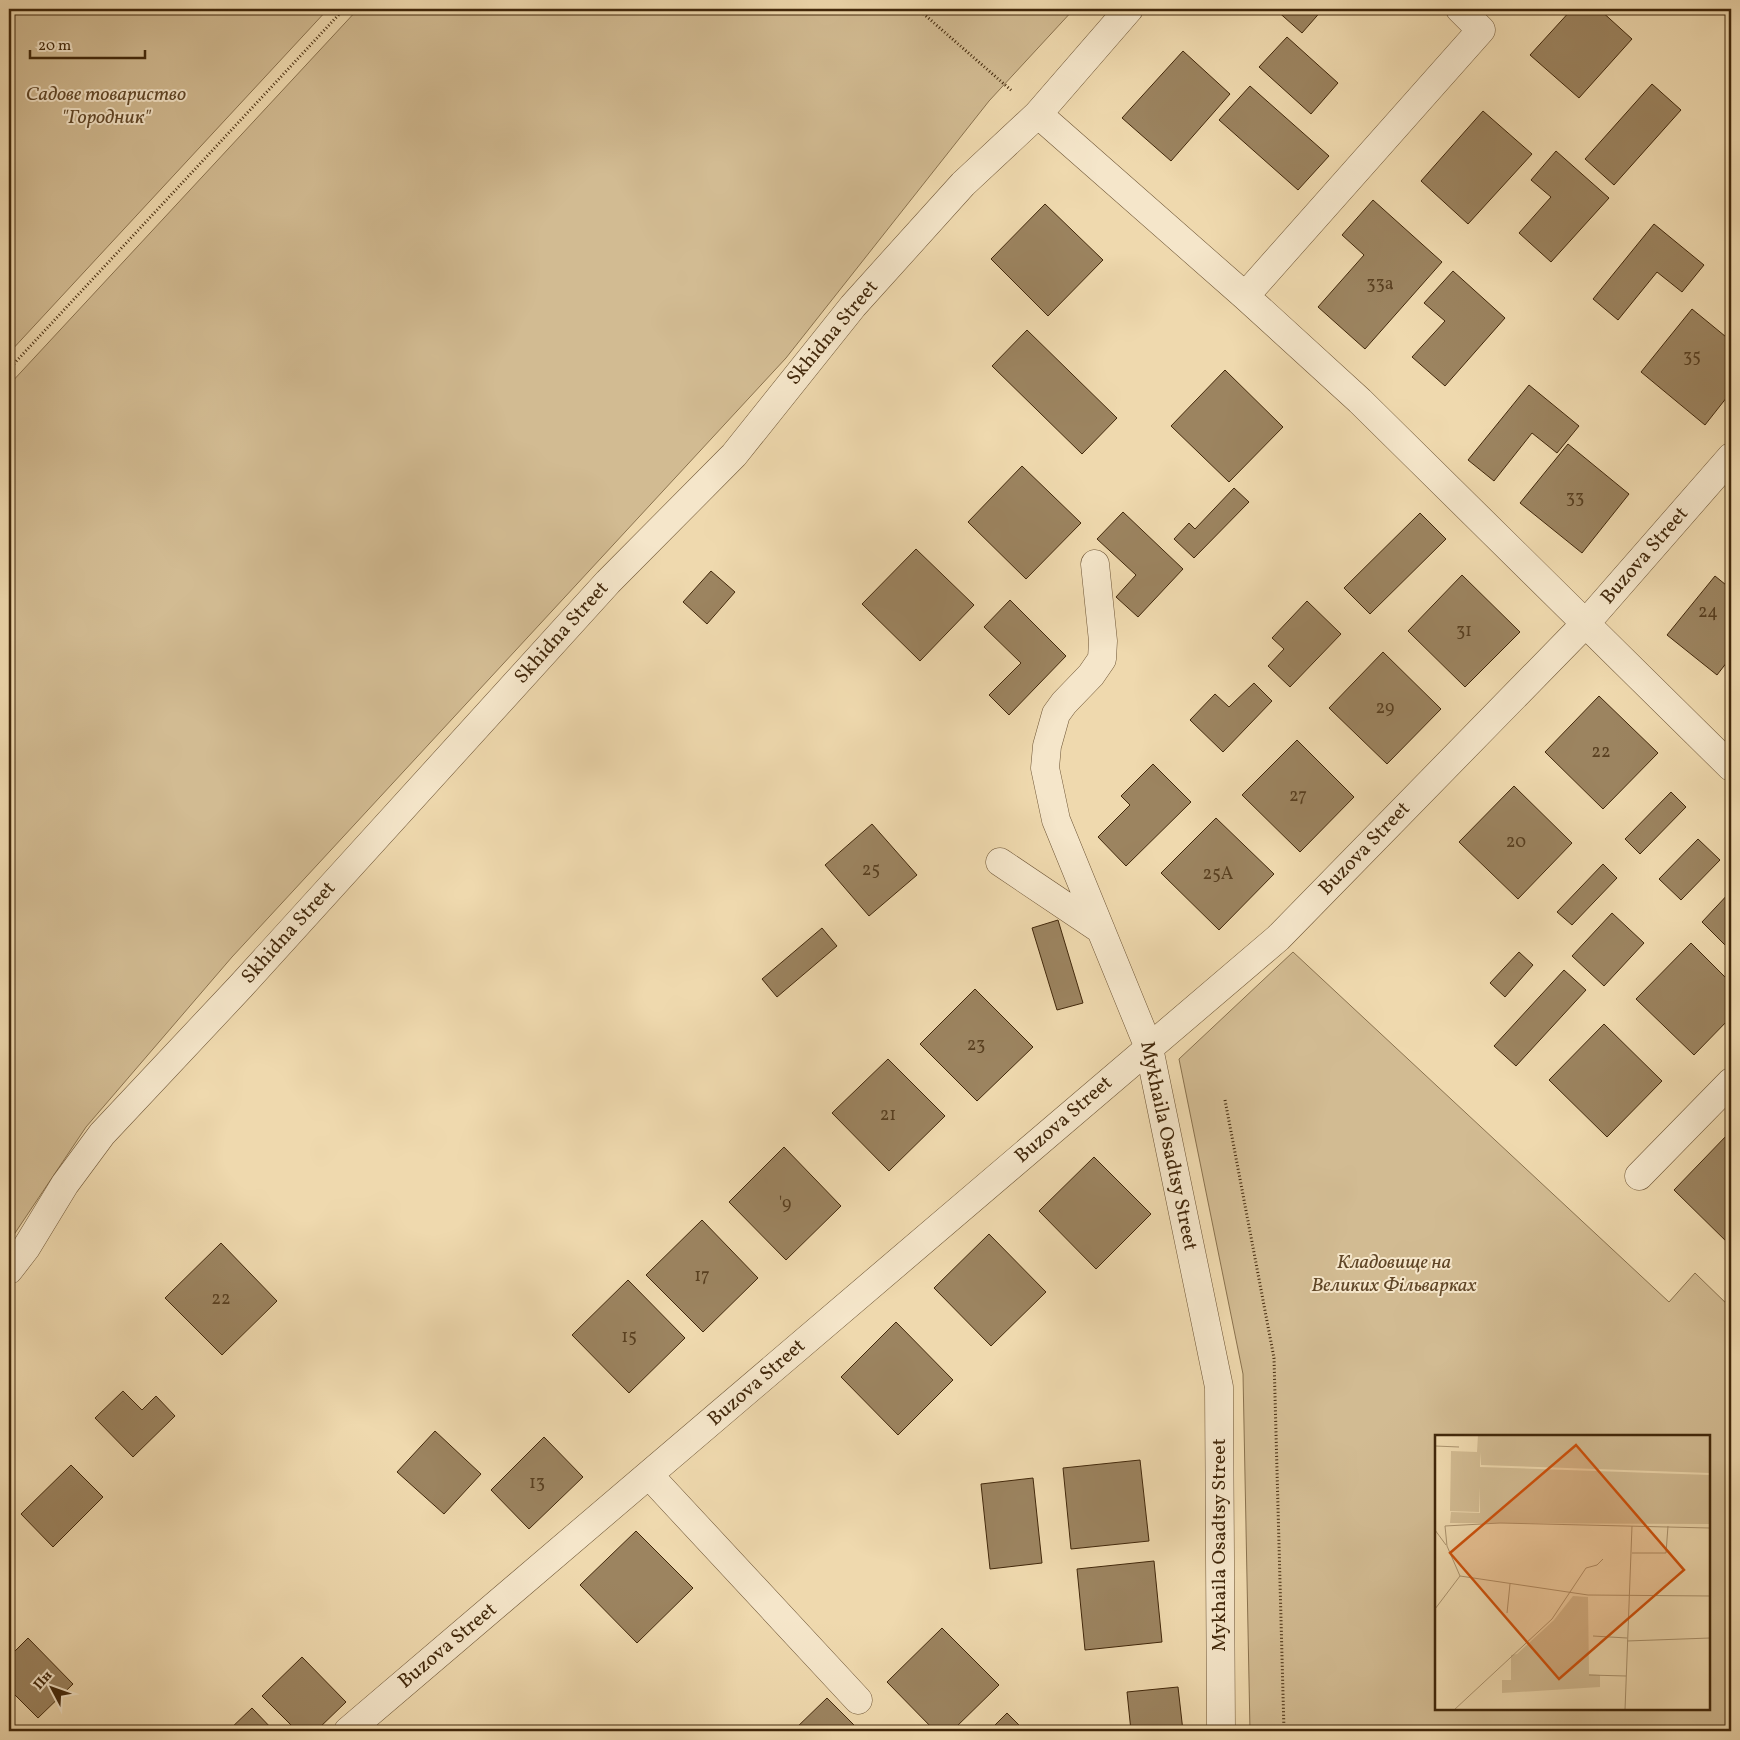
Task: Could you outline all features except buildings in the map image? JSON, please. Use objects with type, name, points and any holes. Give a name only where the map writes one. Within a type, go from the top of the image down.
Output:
[{"type":"street","name":"Skhidna Street","points":[[9,1270],[26,1248],[65,1184],[102,1134],[241,986],[608,582],[734,455],[853,306],[963,184],[1038,114],[1129,9]]},
{"type":"street","points":[[1245,296],[1481,30],[1460,9]]},
{"type":"street","points":[[1038,114],[1245,296],[1360,401],[1731,767]]},
{"type":"street","name":"Buzova Street","points":[[348,1731],[1278,938],[1586,623],[1731,457]]},
{"type":"street","name":"Mykhaila Osadtsy Street","points":[[1095,564],[1103,640],[1102,659],[1091,675],[1056,714],[1047,746],[1045,768],[1056,820],[1149,1048],[1219,1387],[1221,1731]]},
{"type":"street","points":[[1000,862],[1101,930]]},
{"type":"street","points":[[1639,1176],[1731,1082]]},
{"type":"street","points":[[649,1475],[858,1700]]},
{"type":"path","points":[[9,369],[344,9]]},
{"type":"path","points":[[918,9],[1038,114]]},
{"type":"path","points":[[1225,1100],[1274,1358],[1284,1731]]},
{"type":"green space","name":"Садове товариство \"Городник\"","points":[[9,9],[328,9],[9,353]]},
{"type":"green space","points":[[358,9],[1074,9],[989,101],[786,358],[232,957],[86,1127],[9,1242],[9,385]]},
{"type":"green space","name":"Кладовище на Великих Фільварках","points":[[1293,952],[1669,1302],[1695,1273],[1731,1308],[1731,1731],[1250,1731],[1243,1374],[1179,1059]]}]
